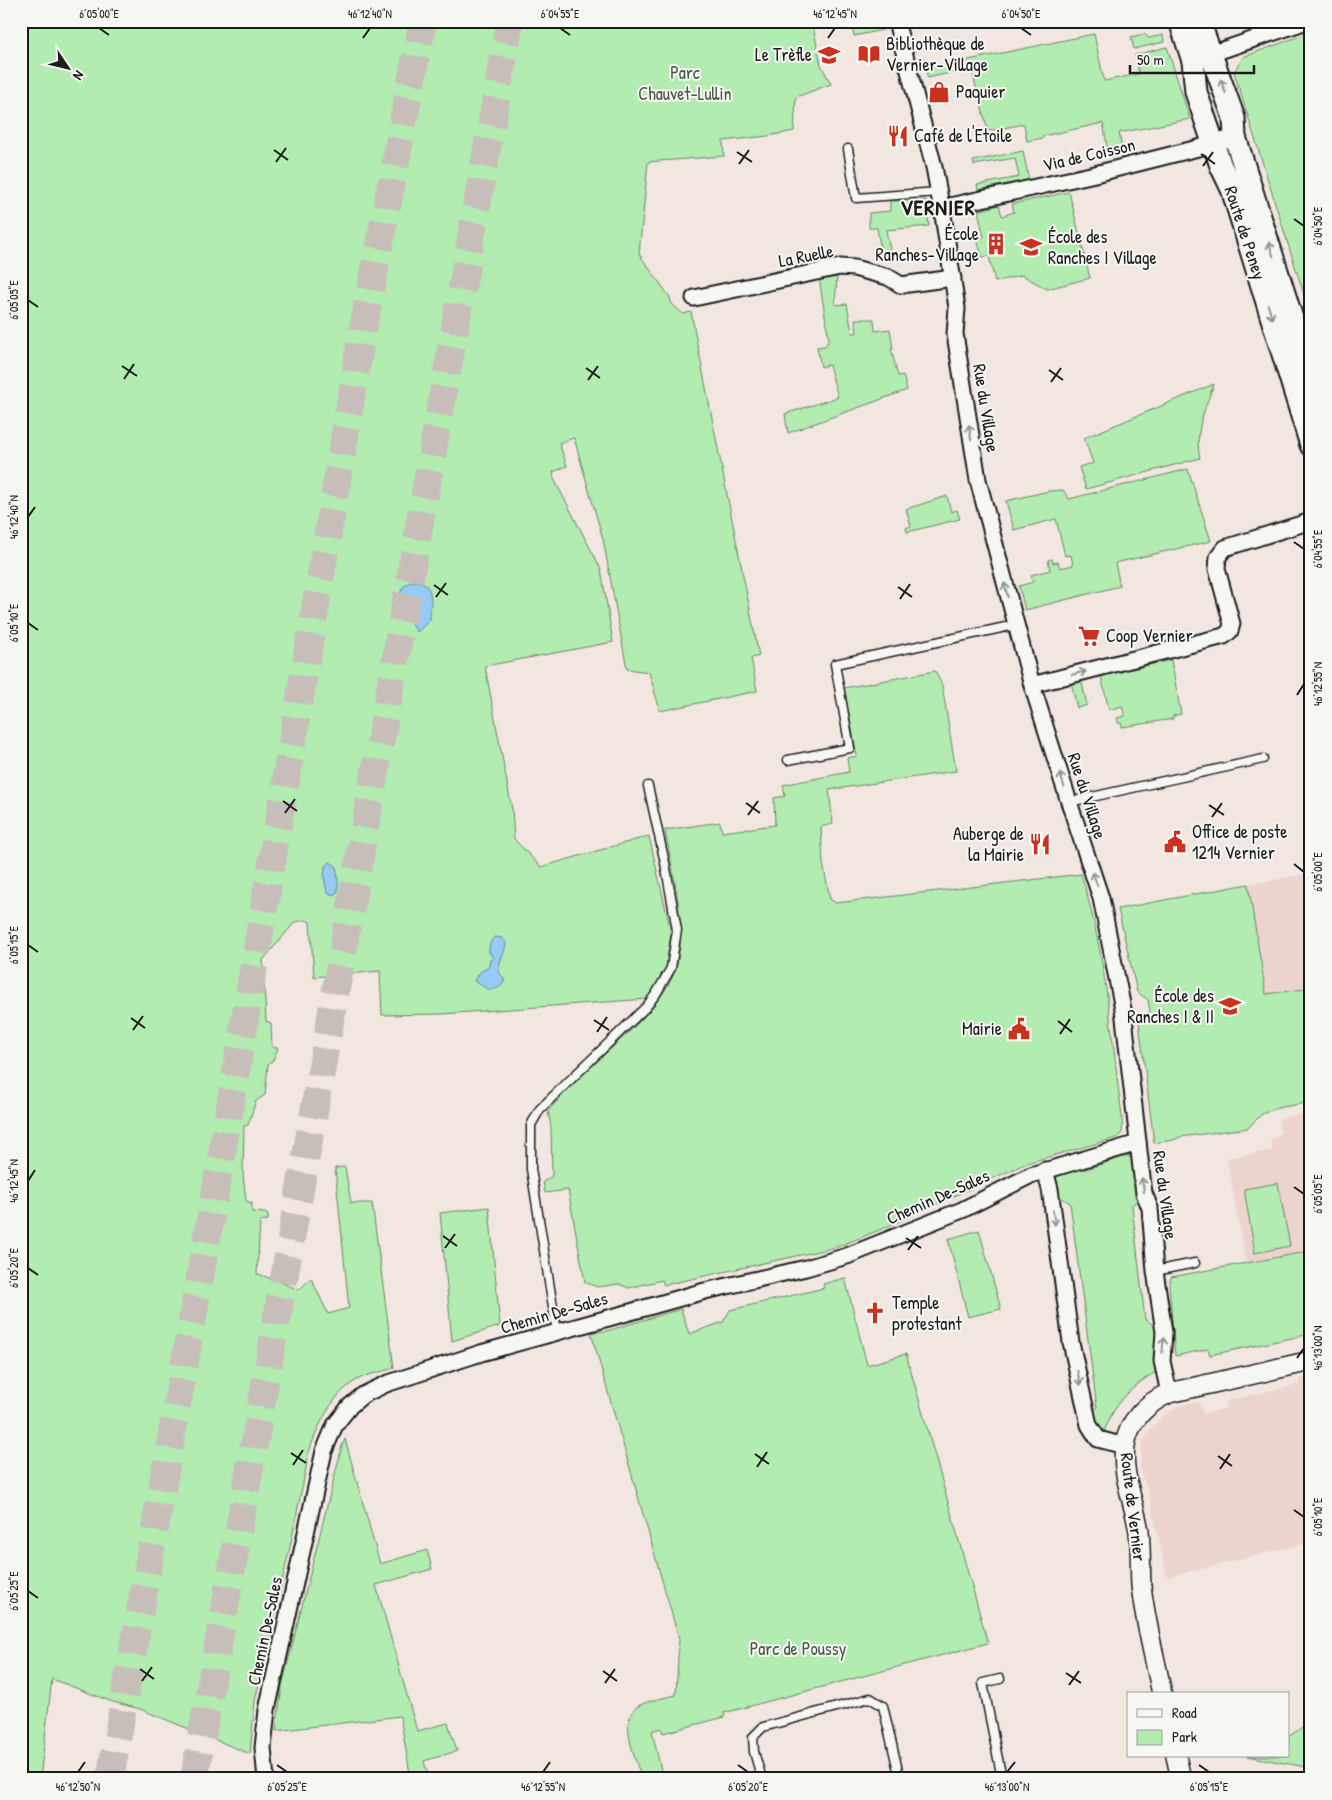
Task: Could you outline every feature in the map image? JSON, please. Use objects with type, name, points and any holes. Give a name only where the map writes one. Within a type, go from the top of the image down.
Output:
[{"type":"main road","name":"Route de Peney","points":[[1180,21],[1234,118],[1236,136],[1311,379]]},
{"type":"main road","name":"Route de Peney","points":[[1199,21],[1202,58],[1196,92],[1221,166],[1232,189],[1311,446]]},
{"type":"street","name":"Rue du Village","points":[[896,21],[943,203],[957,308],[955,334],[978,480],[1032,685],[1068,802],[1102,898],[1123,1009],[1144,1193],[1150,1208],[1155,1271],[1164,1338],[1162,1361],[1169,1393]]},
{"type":"street","points":[[1202,58],[1307,21]]},
{"type":"street","name":"Via de Coisson","points":[[943,203],[1095,174],[1213,144],[1236,136]]},
{"type":"street","name":"La Ruelle","points":[[694,298],[840,267],[854,268],[888,277],[902,285],[952,278]]},
{"type":"street","points":[[1032,685],[1224,636],[1230,631],[1232,624],[1217,569],[1218,557],[1225,548],[1311,520]]},
{"type":"street","name":"Chemin De-Sales","points":[[266,1779],[263,1748],[267,1710],[324,1451],[335,1425],[357,1400],[386,1384],[481,1354],[704,1291],[806,1268],[848,1256],[962,1210],[1031,1174],[1138,1143]]},
{"type":"street","points":[[1045,1170],[1050,1189],[1071,1342],[1090,1425],[1098,1439],[1125,1446]]},
{"type":"street","name":"Route de Vernier","points":[[1162,1692],[1141,1585],[1139,1534],[1126,1470],[1125,1446],[1132,1426],[1138,1416],[1150,1404],[1169,1393],[1311,1360]]},
{"type":"street","points":[[1176,1758],[1181,1779]]},
{"type":"lane","points":[[848,149],[856,198],[943,203]]},
{"type":"lane","points":[[788,760],[850,748],[835,664],[1015,625]]},
{"type":"lane","points":[[1068,802],[1263,759]]},
{"type":"lane","points":[[557,1332],[531,1169],[531,1125],[540,1109],[646,1007],[671,968],[677,930],[648,786]]},
{"type":"lane","points":[[1155,1271],[1195,1263]]},
{"type":"lane","points":[[1000,1680],[983,1683],[1002,1779]]},
{"type":"lane","points":[[762,1779],[754,1752],[753,1737],[763,1727],[870,1698],[883,1706],[900,1779]]},
{"type":"shaded area","name":"École des Ranches I & II","points":[[1311,873],[1311,1102],[1277,1108],[1262,1114],[1248,1128],[1180,1137],[1154,1143],[1139,1022],[1150,1011],[1148,1000],[1137,992],[1118,909]]},
{"type":"shaded area","points":[[1311,1112],[1311,1251],[1246,1263],[1227,1158],[1273,1150],[1270,1141],[1281,1132],[1278,1119]]},
{"type":"shaded area","points":[[1311,1376],[1311,1542],[1167,1577],[1148,1489],[1141,1475],[1142,1445],[1149,1430],[1162,1417],[1179,1406],[1199,1401],[1203,1414],[1226,1408],[1226,1401],[1300,1384],[1299,1379]]},
{"type":"green space","name":"Parc Chauvet-Lullin","points":[[21,21],[812,21],[821,65],[831,84],[796,97],[794,131],[723,141],[724,156],[648,162],[639,254],[669,296],[672,304],[683,314],[691,312],[759,656],[751,658],[757,691],[660,711],[649,672],[627,669],[603,539],[574,438],[559,443],[567,466],[553,472],[554,479],[601,569],[613,642],[485,666],[512,809],[514,839],[541,867],[649,836],[671,932],[666,968],[654,992],[647,999],[442,1014],[382,1015],[380,971],[314,977],[310,922],[306,920],[295,922],[263,960],[266,1021],[271,1023],[272,1047],[278,1048],[273,1060],[268,1065],[265,1095],[256,1101],[248,1125],[244,1126],[243,1174],[246,1201],[252,1203],[252,1212],[268,1215],[268,1220],[260,1221],[257,1274],[299,1290],[311,1278],[328,1314],[349,1308],[335,1168],[345,1167],[351,1203],[372,1203],[394,1368],[365,1376],[347,1387],[324,1416],[313,1440],[306,1462],[290,1547],[255,1701],[250,1754],[140,1709],[113,1702],[52,1679],[40,1779],[21,1779]]},
{"type":"green space","points":[[851,21],[881,21],[883,30],[854,36]]},
{"type":"green space","points":[[1311,32],[1311,317],[1234,72],[1243,57]]},
{"type":"green space","points":[[1094,34],[1104,81],[1139,74],[1135,55],[1167,47],[1190,119],[1119,133],[1123,155],[1109,157],[1103,123],[1027,141],[1024,124],[988,131],[971,68],[928,78],[925,69]]},
{"type":"green space","points":[[1144,34],[1149,38],[1163,35],[1164,42],[1134,49],[1131,37]]},
{"type":"green space","points":[[1023,151],[1029,180],[978,190],[977,185],[1019,177],[1015,158],[974,165],[973,161]]},
{"type":"green space","name":"École des Ranches I Village","points":[[1069,192],[1090,278],[1047,289],[1022,275],[995,282],[989,256],[982,257],[977,239],[984,237],[978,211],[999,205],[1002,216],[1014,212],[1012,204]]},
{"type":"green space","points":[[926,200],[929,226],[886,230],[891,255],[882,257],[877,228],[869,228],[869,213],[890,211],[890,201]]},
{"type":"green space","points":[[837,276],[835,305],[847,304],[852,333],[857,333],[855,319],[874,319],[875,331],[890,329],[893,349],[891,349],[898,376],[903,375],[907,390],[788,433],[785,414],[838,397],[829,365],[821,367],[817,347],[825,346],[829,340],[819,278]]},
{"type":"green space","points":[[1214,384],[1199,429],[1200,458],[1086,489],[1079,467],[1093,463],[1084,438]]},
{"type":"green space","points":[[1188,469],[1211,541],[1115,563],[1120,586],[1025,610],[1019,586],[1033,582],[1031,575],[1050,570],[1048,560],[1052,559],[1053,563],[1058,562],[1060,568],[1073,565],[1071,555],[1065,556],[1056,519],[1014,530],[1006,501],[1049,491],[1063,490],[1069,499]]},
{"type":"green space","points":[[947,496],[951,512],[957,510],[960,519],[907,532],[906,528],[911,526],[906,509]]},
{"type":"green space","points":[[1171,660],[1181,714],[1173,716],[1173,719],[1122,727],[1121,723],[1118,723],[1117,718],[1125,716],[1122,706],[1109,710],[1101,676]]},
{"type":"green space","points":[[935,671],[942,685],[956,771],[829,790],[833,824],[821,827],[823,864],[830,899],[836,903],[1081,874],[1100,949],[1122,1113],[1122,1133],[1116,1138],[1027,1163],[882,1229],[837,1247],[664,1285],[662,1280],[629,1288],[619,1284],[597,1287],[585,1282],[568,1190],[545,1193],[543,1182],[552,1176],[551,1127],[548,1111],[586,1071],[639,1022],[662,995],[671,980],[679,950],[680,919],[665,830],[720,822],[722,832],[775,825],[774,798],[785,796],[783,785],[849,772],[847,758],[857,756],[844,688]]},
{"type":"green space","points":[[1081,679],[1087,705],[1077,708],[1071,682]]},
{"type":"green space","name":"École des Ranches I & II","points":[[1248,884],[1266,994],[1311,988],[1311,1102],[1277,1108],[1262,1114],[1248,1128],[1180,1137],[1154,1143],[1139,1022],[1150,1011],[1148,1000],[1137,992],[1118,909]]},
{"type":"green space","points":[[1127,1156],[1133,1159],[1143,1205],[1136,1201],[1132,1206],[1145,1319],[1158,1328],[1158,1371],[1140,1382],[1125,1396],[1118,1404],[1104,1432],[1096,1422],[1092,1409],[1097,1408],[1070,1203],[1057,1195],[1055,1182],[1056,1174],[1081,1168],[1083,1170]]},
{"type":"green space","points":[[1278,1183],[1290,1246],[1255,1253],[1244,1189]]},
{"type":"green space","points":[[489,1207],[500,1326],[452,1341],[440,1213]]},
{"type":"green space","points":[[979,1230],[1001,1309],[968,1317],[948,1239]]},
{"type":"green space","points":[[1311,1251],[1311,1334],[1210,1355],[1208,1349],[1175,1356],[1169,1284],[1171,1277]]},
{"type":"green space","name":"Parc de Poussy","points":[[845,1278],[867,1365],[906,1354],[988,1643],[724,1713],[725,1717],[663,1733],[661,1728],[652,1731],[663,1779],[624,1779],[640,1774],[630,1738],[629,1720],[632,1712],[642,1704],[676,1695],[679,1639],[591,1333],[603,1332],[681,1309],[689,1334],[723,1322],[730,1310],[824,1288],[823,1284]]},
{"type":"green space","points":[[345,1439],[380,1564],[427,1550],[432,1569],[376,1585],[417,1731],[448,1723],[457,1751],[424,1761],[429,1779],[411,1779],[400,1716],[276,1731],[282,1686]]},
{"type":"green space","points":[[1311,1721],[1311,1768],[1258,1758],[1290,1758],[1290,1736]]},
{"type":"water","points":[[414,581],[421,582],[426,586],[431,596],[430,620],[417,632],[405,612],[400,597],[401,590]]},
{"type":"water","points":[[330,862],[336,866],[338,879],[338,892],[333,895],[327,892],[324,877],[325,866]]},
{"type":"water","points":[[495,937],[502,938],[506,943],[499,967],[504,980],[500,987],[489,990],[474,981],[481,971],[488,968],[490,960],[493,958],[489,953],[489,949],[490,942]]},
{"type":"tunnel","points":[[110,1779],[217,1182],[363,329],[423,21]]},
{"type":"tunnel","points":[[194,1779],[510,21]]},
{"type":"place","name":"Bibliothèque de Vernier-Village","points":[[869,54]]},
{"type":"place","name":"Le Trèfle","points":[[829,55]]},
{"type":"place","name":"Paquier","points":[[939,92]]},
{"type":"place","name":"Café de l'Etoile","points":[[898,136]]},
{"type":"place","name":"École Ranches-Village","points":[[996,244]]},
{"type":"place","name":"École des Ranches I Village","points":[[1031,247]]},
{"type":"place","name":"Coop Vernier","points":[[1089,636]]},
{"type":"place","name":"Office de poste 1214 Vernier","points":[[1175,842]]},
{"type":"place","name":"Auberge de la Mairie","points":[[1040,844]]},
{"type":"place","name":"École des Ranches I & II","points":[[1230,1006]]},
{"type":"place","name":"Mairie","points":[[1019,1029]]},
{"type":"place","name":"Temple protestant","points":[[875,1313]]},
{"type":"district","name":"VERNIER","points":[[938,207]]}]
